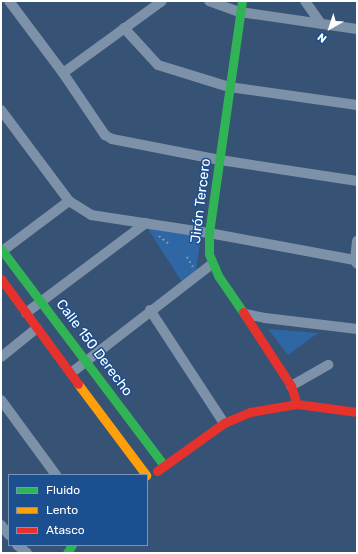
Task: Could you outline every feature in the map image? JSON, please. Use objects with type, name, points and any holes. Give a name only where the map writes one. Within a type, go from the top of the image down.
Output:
[{"type":"street","points":[[9,1],[63,73],[105,134],[112,139],[220,160],[357,181]]},
{"type":"street","points":[[63,73],[162,1]]},
{"type":"street","points":[[209,1],[240,12],[357,29]]},
{"type":"street","name":"Jirón Tercero","points":[[242,1],[209,233],[209,254],[212,264],[219,277],[245,314],[291,386],[297,404]]},
{"type":"street","points":[[305,1],[322,24]]},
{"type":"street","points":[[124,28],[158,65],[229,87],[357,105]]},
{"type":"street","points":[[1,110],[69,201],[91,214],[209,233],[356,262],[357,241]]},
{"type":"street","points":[[2,250],[69,201]]},
{"type":"street","points":[[26,313],[146,223]]},
{"type":"street","name":"Calle 150 Derecho","points":[[2,250],[87,360],[164,465]]},
{"type":"street","points":[[71,373],[150,310],[212,264]]},
{"type":"street","points":[[1,279],[145,474]]},
{"type":"street","points":[[150,310],[224,423]]},
{"type":"street","points":[[245,314],[264,318],[357,329]]},
{"type":"street","points":[[1,357],[37,328]]},
{"type":"street","points":[[291,386],[328,365]]},
{"type":"street","points":[[1,400],[55,474]]},
{"type":"street","points":[[148,476],[224,423],[268,408],[297,404],[357,412]]},
{"type":"street","points":[[1,524],[8,534]]},
{"type":"street","points":[[19,546],[27,553]]},
{"type":"path","points":[[187,257],[194,268]]},
{"type":"shaded area","points":[[146,226],[201,236],[196,272],[182,282]]},
{"type":"shaded area","points":[[268,329],[318,333],[288,355]]},
{"type":"traffic: fast","points":[[242,1],[209,233],[209,254],[219,277],[243,312]]},
{"type":"traffic: fast","points":[[1,249],[164,465]]},
{"type":"traffic: fast","points":[[67,553],[71,546]]},
{"type":"traffic: slow","points":[[78,384],[145,474]]},
{"type":"traffic: jam","points":[[1,279],[78,384]]},
{"type":"traffic: jam","points":[[243,312],[291,386],[297,404]]},
{"type":"traffic: jam","points":[[157,471],[224,423],[250,412],[297,404],[357,412]]}]
